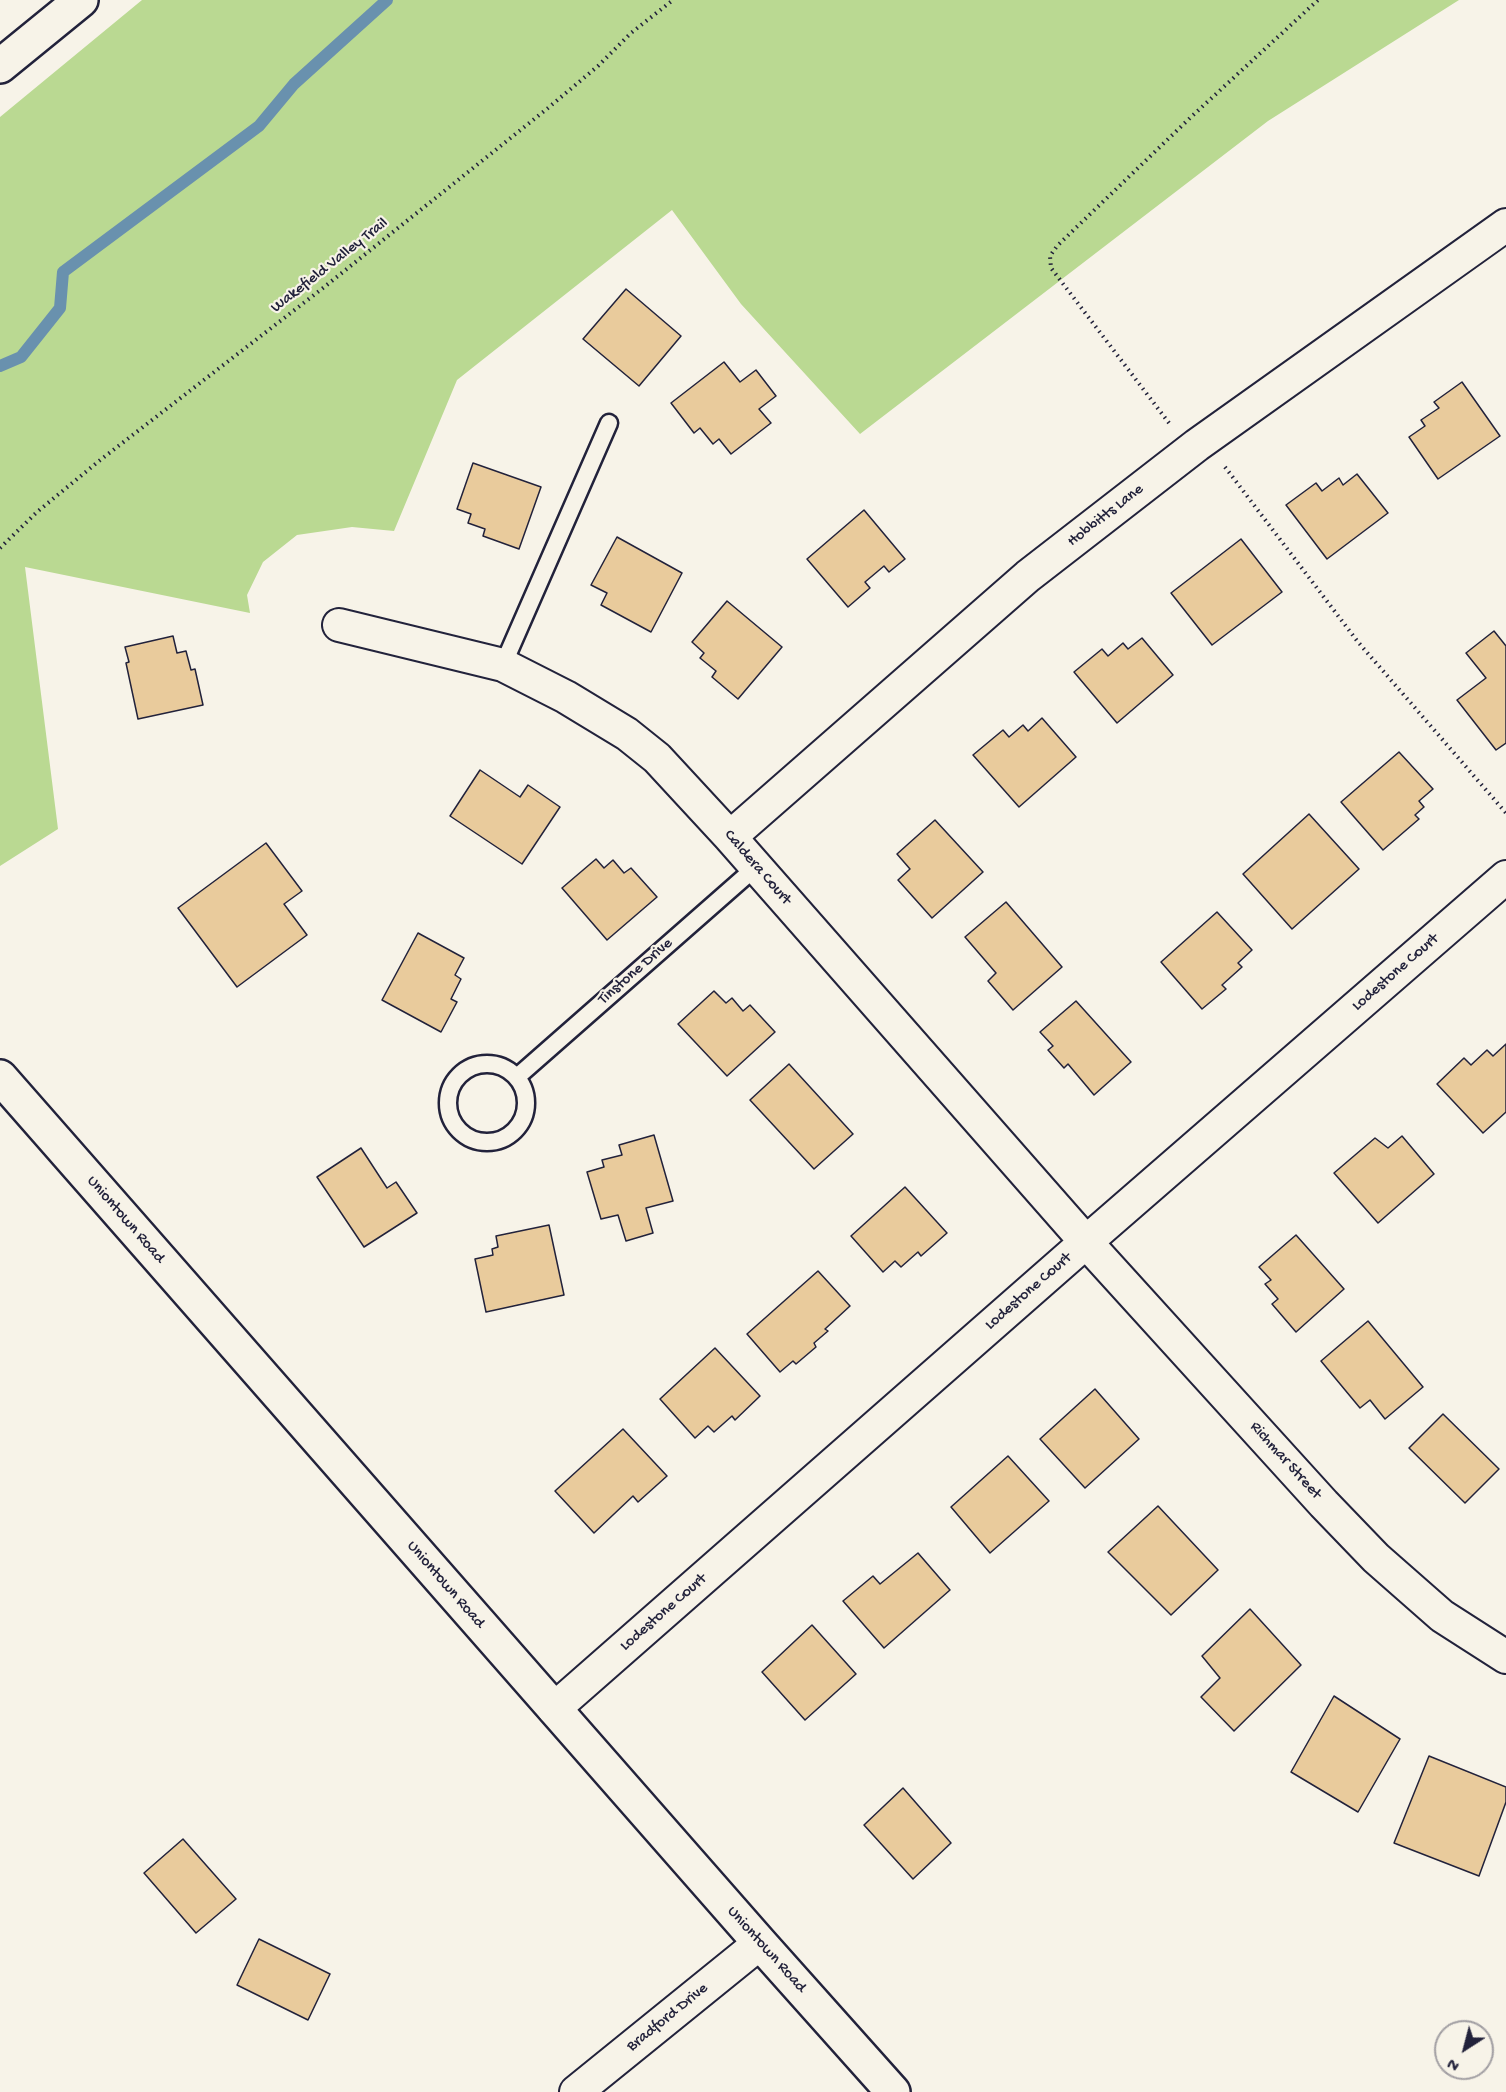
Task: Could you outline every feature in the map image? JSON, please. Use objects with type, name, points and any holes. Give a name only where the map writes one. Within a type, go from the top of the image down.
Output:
[{"type":"main road","points":[[0,66],[81,0]]},
{"type":"main road","name":"Uniontown Road","points":[[0,1077],[893,2092]]},
{"type":"street","name":"Hobbitts Lane","points":[[730,837],[1028,576],[1197,445],[1506,225]]},
{"type":"street","name":"Caldera Court","points":[[339,625],[503,665],[566,697],[627,734],[670,772],[730,837],[1086,1242]]},
{"type":"street","name":"Lodestone Court","points":[[554,1709],[1506,877]]},
{"type":"street","name":"Richmar Street","points":[[1086,1242],[1376,1558],[1443,1616],[1506,1657]]},
{"type":"street","name":"Bradford Drive","points":[[576,2092],[760,1943]]},
{"type":"lane","points":[[503,665],[609,423]]},
{"type":"lane","name":"Tinstone Drive","points":[[517,1077],[756,867]]},
{"type":"lane","points":[[495,1064],[507,1069],[517,1077],[526,1101],[524,1115],[509,1135],[483,1142],[470,1138],[459,1130],[448,1108],[448,1095],[452,1084],[460,1074],[470,1067],[495,1064]]},
{"type":"path","name":"Wakefield Valley Trail","points":[[0,548],[54,497],[323,288],[548,108],[598,66],[631,33],[673,0]]},
{"type":"path","points":[[1174,430],[1051,268],[1050,256],[1057,246],[1191,117],[1318,0]]},
{"type":"path","points":[[1221,462],[1358,642],[1506,813]]},
{"type":"green space","points":[[142,0],[1459,0],[1268,121],[860,434],[741,304],[672,210],[457,380],[394,531],[352,527],[297,535],[263,562],[247,595],[250,613],[25,567],[58,829],[0,866],[0,117]]},
{"type":"building","points":[[626,289],[681,336],[639,386],[583,339]]},
{"type":"building","points":[[724,362],[740,382],[756,370],[776,396],[759,409],[771,423],[731,454],[719,439],[713,444],[700,428],[694,433],[671,403]]},
{"type":"building","points":[[1462,382],[1500,436],[1438,479],[1409,437],[1425,426],[1421,420],[1439,408],[1434,402]]},
{"type":"building","points":[[473,463],[541,487],[519,549],[483,536],[485,529],[468,523],[471,514],[457,509]]},
{"type":"building","points":[[1357,474],[1388,513],[1327,559],[1286,505],[1316,483],[1322,491],[1339,478],[1343,485]]},
{"type":"building","points":[[864,510],[905,559],[889,572],[884,566],[865,582],[870,588],[848,607],[807,559]]},
{"type":"building","points":[[617,537],[682,573],[651,632],[601,605],[607,593],[591,585]]},
{"type":"building","points":[[1241,539],[1282,592],[1212,645],[1171,593]]},
{"type":"building","points":[[727,601],[782,647],[738,699],[712,677],[716,671],[700,658],[704,653],[692,642]]},
{"type":"building","points":[[1494,631],[1506,646],[1506,743],[1496,750],[1457,700],[1486,678],[1466,653]]},
{"type":"building","points":[[173,636],[177,653],[186,651],[191,670],[195,669],[203,705],[138,719],[126,663],[129,662],[125,647]]},
{"type":"building","points":[[1142,638],[1173,675],[1117,723],[1074,672],[1102,649],[1108,656],[1123,643],[1128,649]]},
{"type":"building","points":[[1042,718],[1076,757],[1019,807],[973,755],[1003,730],[1009,737],[1023,725],[1028,731]]},
{"type":"building","points":[[1399,752],[1433,789],[1419,801],[1424,807],[1415,815],[1419,819],[1383,850],[1341,802]]},
{"type":"building","points":[[480,770],[520,797],[528,785],[560,807],[522,864],[450,816]]},
{"type":"building","points":[[1309,814],[1359,869],[1292,929],[1243,874]]},
{"type":"building","points":[[935,820],[983,872],[932,918],[898,880],[910,869],[897,854]]},
{"type":"building","points":[[266,843],[302,891],[284,904],[307,935],[237,987],[178,908]]},
{"type":"building","points":[[596,859],[604,868],[613,860],[624,873],[631,868],[657,897],[607,940],[562,888]]},
{"type":"building","points":[[1006,902],[1062,967],[1013,1010],[988,981],[996,973],[965,937]]},
{"type":"building","points":[[1217,912],[1252,950],[1238,963],[1242,967],[1222,985],[1226,989],[1202,1009],[1161,962]]},
{"type":"building","points":[[418,933],[464,958],[455,975],[461,979],[451,999],[457,1002],[441,1032],[382,1000]]},
{"type":"building","points":[[714,991],[726,1003],[732,998],[743,1011],[750,1005],[775,1032],[727,1076],[678,1024]]},
{"type":"building","points":[[1076,1001],[1131,1062],[1094,1095],[1068,1064],[1064,1068],[1048,1050],[1053,1046],[1040,1032]]},
{"type":"building","points":[[1506,1044],[1506,1112],[1483,1133],[1437,1084],[1464,1058],[1471,1065],[1487,1050],[1493,1056]]},
{"type":"building","points":[[789,1064],[853,1134],[814,1169],[750,1100]]},
{"type":"building","points":[[654,1135],[673,1201],[646,1208],[653,1233],[626,1241],[618,1215],[601,1219],[587,1172],[604,1167],[602,1160],[622,1155],[619,1145]]},
{"type":"building","points":[[1402,1136],[1434,1174],[1378,1223],[1334,1173],[1375,1138],[1388,1148]]},
{"type":"building","points":[[361,1148],[387,1188],[396,1182],[417,1213],[364,1247],[317,1177]]},
{"type":"building","points":[[905,1187],[947,1233],[921,1256],[918,1252],[901,1267],[895,1261],[883,1272],[851,1236]]},
{"type":"building","points":[[549,1225],[564,1295],[486,1312],[475,1259],[493,1255],[492,1249],[498,1247],[496,1236]]},
{"type":"building","points":[[1296,1235],[1344,1289],[1296,1332],[1272,1304],[1278,1299],[1265,1284],[1271,1280],[1259,1267]]},
{"type":"building","points":[[818,1271],[850,1306],[825,1329],[828,1331],[814,1343],[816,1347],[796,1364],[793,1361],[780,1372],[747,1334]]},
{"type":"building","points":[[1368,1321],[1423,1387],[1385,1419],[1370,1400],[1360,1408],[1321,1361]]},
{"type":"building","points":[[715,1348],[760,1396],[735,1420],[732,1416],[714,1432],[708,1426],[695,1438],[660,1399]]},
{"type":"building","points":[[1095,1389],[1139,1439],[1085,1488],[1040,1439]]},
{"type":"building","points":[[1443,1414],[1499,1469],[1465,1503],[1409,1448]]},
{"type":"building","points":[[623,1429],[667,1476],[638,1502],[633,1496],[594,1533],[555,1491]]},
{"type":"building","points":[[1008,1456],[1049,1501],[990,1553],[951,1507]]},
{"type":"building","points":[[1158,1506],[1218,1570],[1171,1615],[1108,1552]]},
{"type":"building","points":[[918,1553],[950,1590],[884,1648],[843,1601],[873,1576],[880,1584]]},
{"type":"building","points":[[1250,1609],[1301,1665],[1234,1731],[1201,1697],[1220,1678],[1202,1656]]},
{"type":"building","points":[[812,1625],[856,1674],[805,1720],[762,1672]]},
{"type":"building","points":[[1334,1696],[1400,1739],[1358,1812],[1291,1772]]},
{"type":"building","points":[[1429,1756],[1506,1787],[1506,1802],[1479,1876],[1394,1843]]},
{"type":"building","points":[[903,1788],[951,1843],[913,1879],[864,1825]]},
{"type":"building","points":[[183,1839],[236,1899],[196,1933],[144,1873]]},
{"type":"building","points":[[259,1939],[330,1974],[308,2020],[237,1985]]},
{"type":"waterway","points":[[0,366],[21,357],[60,308],[63,272],[259,126],[294,84],[387,0]]}]
